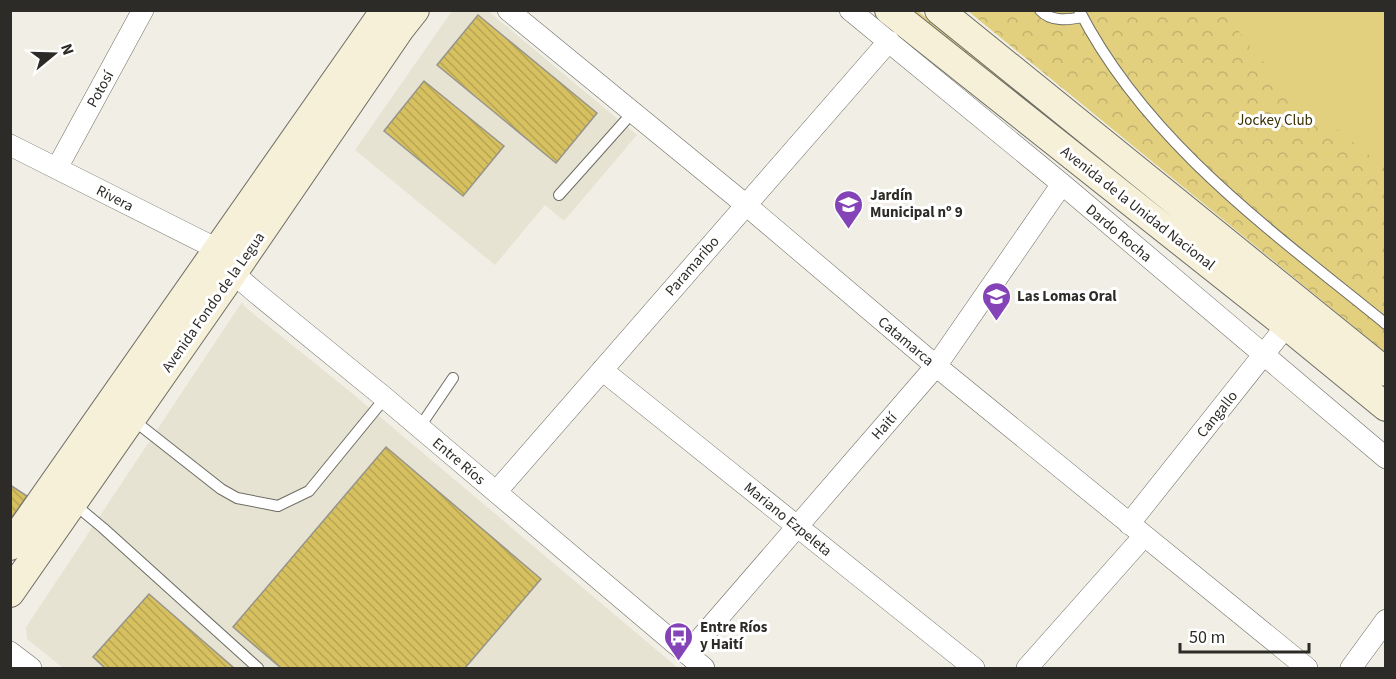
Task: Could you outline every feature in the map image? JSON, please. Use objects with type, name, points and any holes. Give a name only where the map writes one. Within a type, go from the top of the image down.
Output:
[{"type":"main road","name":"Avenida Fondo de la Legua","points":[[10,593],[132,419],[226,261],[385,10]]},
{"type":"main road","name":"Avenida Fondo de la Legua","points":[[10,546],[415,10]]},
{"type":"main road","name":"Avenida de la Unidad Nacional","points":[[889,10],[1295,315],[1386,372]]},
{"type":"main road","name":"Avenida de la Unidad Nacional","points":[[939,10],[1295,315],[1386,407]]},
{"type":"street","name":"Potosí","points":[[57,168],[143,10]]},
{"type":"street","name":"Catamarca","points":[[508,10],[746,205],[936,366],[1307,669]]},
{"type":"street","name":"Dardo Rocha","points":[[850,10],[1062,184],[1386,458]]},
{"type":"street","name":"Paramaribo","points":[[496,492],[889,41]]},
{"type":"street","name":"Rivera","points":[[10,145],[57,168],[226,261]]},
{"type":"street","name":"Haití","points":[[687,654],[936,366],[1062,184]]},
{"type":"street","name":"Entre Ríos","points":[[226,261],[704,669]]},
{"type":"street","name":"Cangallo","points":[[1027,669],[1137,530],[1295,315]]},
{"type":"street","name":"Mariano Ezpeleta","points":[[602,370],[974,669]]},
{"type":"street","points":[[1351,669],[1386,620]]},
{"type":"street","points":[[10,652],[31,669]]},
{"type":"lane","points":[[1040,10],[1059,20],[1081,14],[1099,47],[1119,75],[1178,147],[1241,206],[1386,324]]},
{"type":"lane","points":[[559,195],[633,112]]},
{"type":"lane","points":[[419,428],[453,378]]},
{"type":"lane","points":[[132,419],[229,494],[237,498],[278,506],[309,491],[385,398]]},
{"type":"lane","points":[[73,503],[258,669]]},
{"type":"shaded area","points":[[452,11],[488,11],[637,135],[564,221],[545,205],[495,265],[355,150]]},
{"type":"shaded area","points":[[242,302],[245,307],[353,394],[678,668],[63,668],[27,639],[26,627]]},
{"type":"green space","points":[[904,11],[918,11],[1093,152],[1255,288]]},
{"type":"green space","name":"Jockey Club","points":[[968,11],[1385,11],[1385,352]]},
{"type":"green space","points":[[1224,11],[1385,11],[1385,168],[1288,89],[1251,48]]},
{"type":"building","points":[[478,15],[597,113],[556,163],[437,65]]},
{"type":"building","points":[[424,81],[504,146],[463,196],[384,131]]},
{"type":"building","points":[[386,447],[541,579],[465,668],[281,668],[233,627]]},
{"type":"building","points":[[10,485],[27,496],[13,516],[10,514]]},
{"type":"building","points":[[149,594],[234,668],[105,668],[93,657]]},
{"type":"place","name":"Jardín Municipal nº 9","points":[[849,230]]},
{"type":"place","name":"Las Lomas Oral","points":[[996,322]]},
{"type":"place","name":"Entre Ríos y Haití","points":[[679,662]]}]
